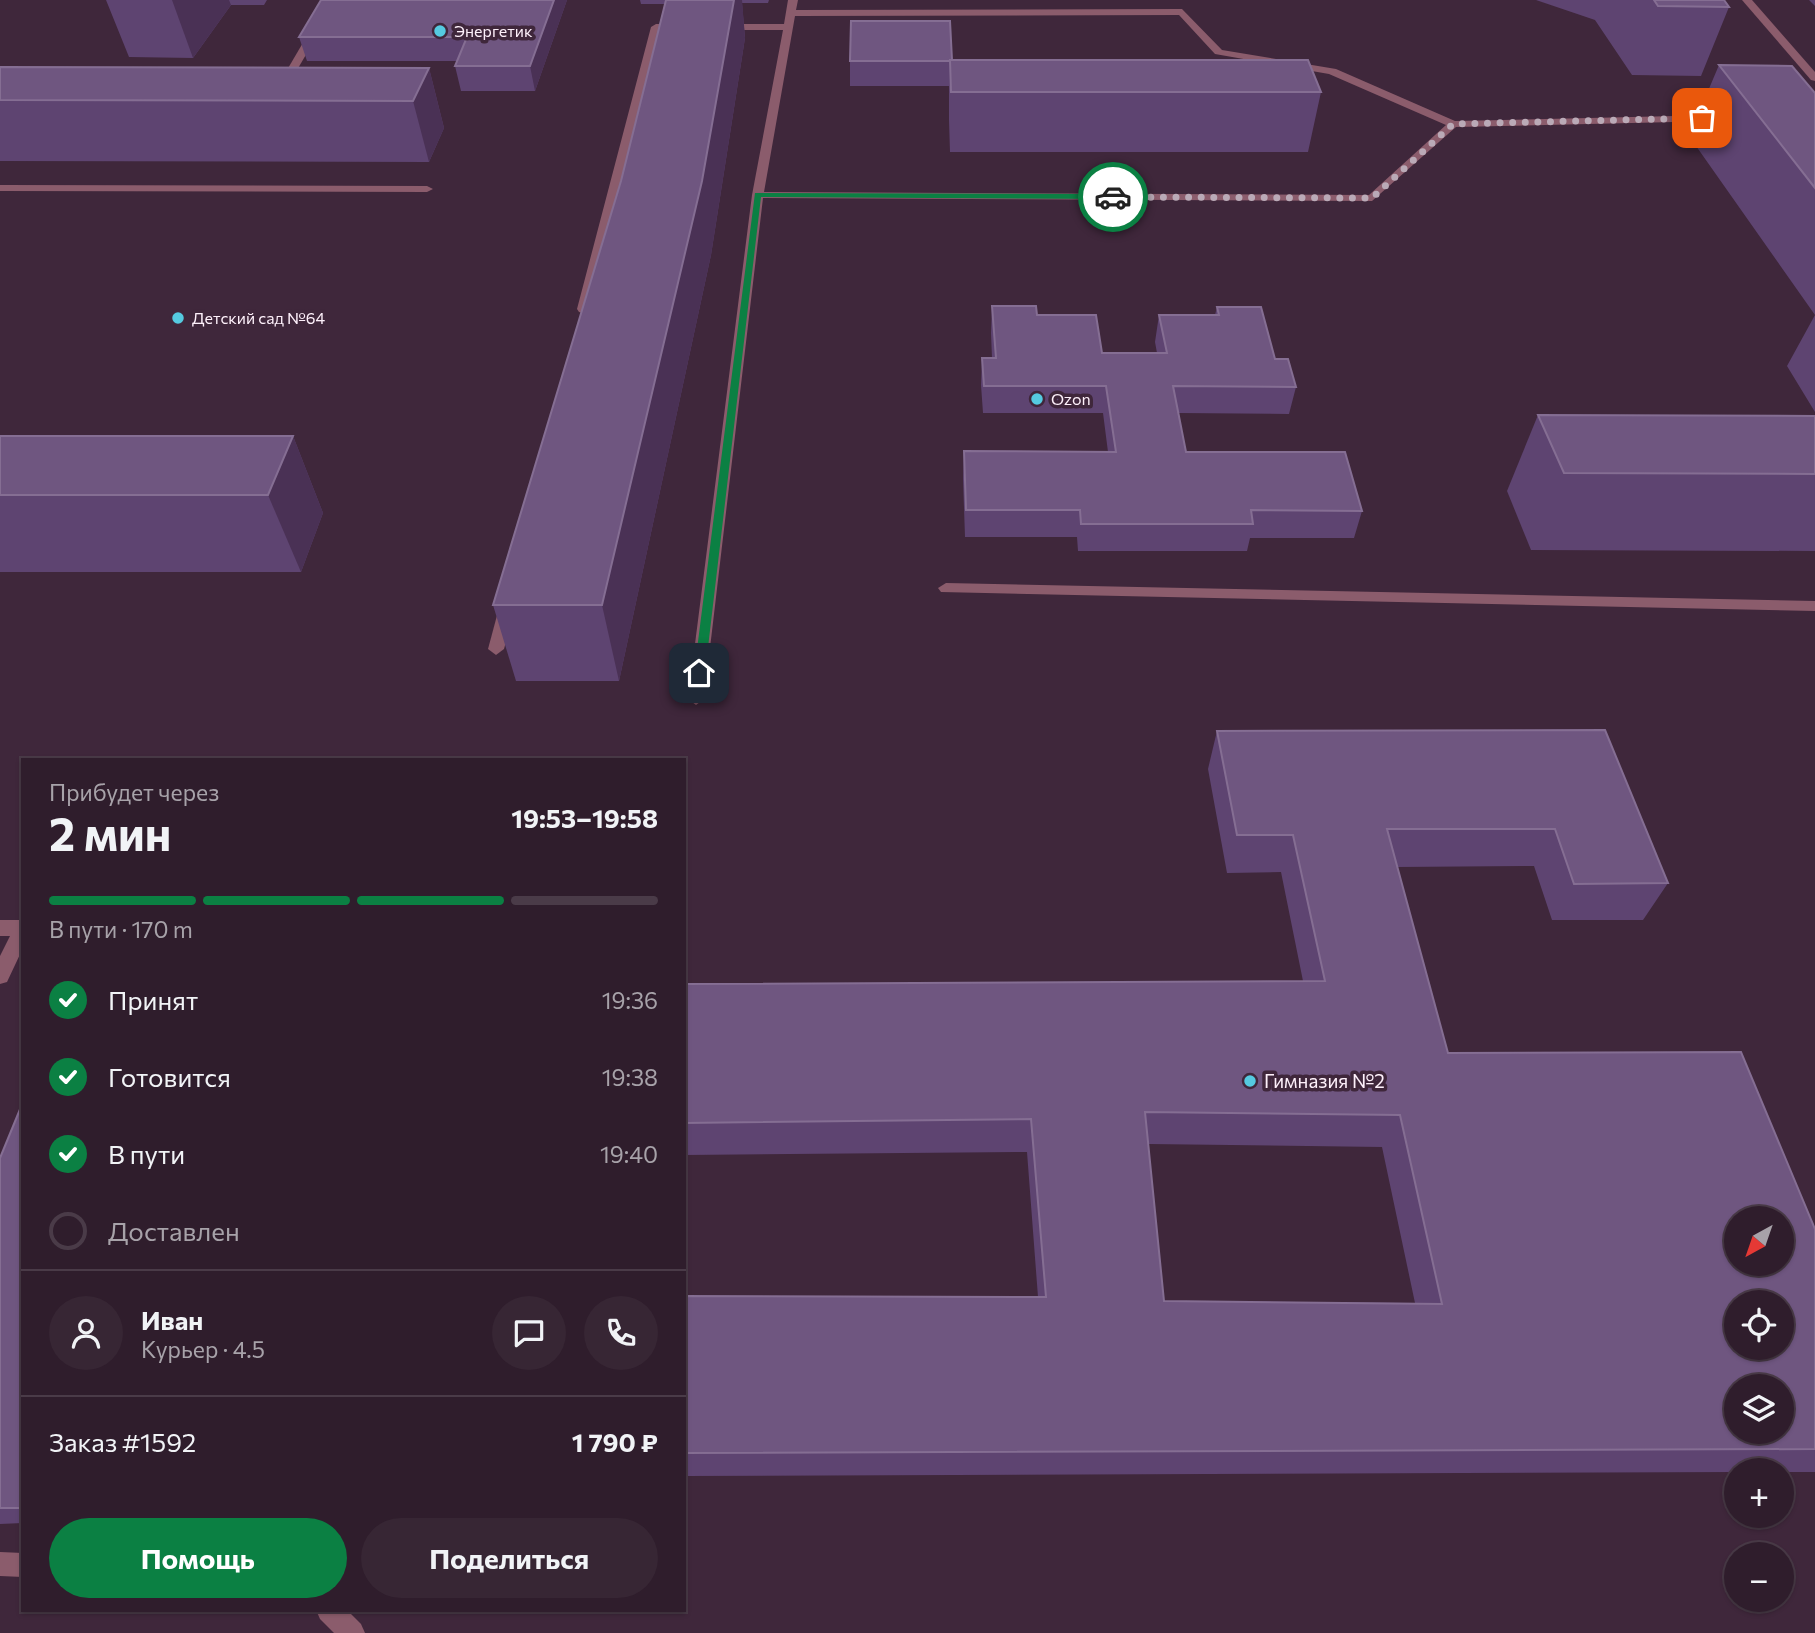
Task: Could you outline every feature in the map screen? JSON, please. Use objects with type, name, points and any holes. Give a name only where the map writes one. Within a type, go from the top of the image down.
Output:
[{"type":"street","points":[[292,70],[333,0]]},
{"type":"street","points":[[1747,0],[1815,78]]},
{"type":"street","points":[[580,325],[656,27],[702,27],[791,13],[1182,12],[1219,52],[1332,71],[1453,124],[1729,118]]},
{"type":"street","points":[[696,699],[758,195],[791,13]]},
{"type":"street","points":[[758,195],[1372,198],[1453,124]]},
{"type":"street","points":[[0,188],[427,189]]},
{"type":"street","points":[[946,588],[1815,606]]},
{"type":"street","points":[[496,649],[510,595]]},
{"type":"street","points":[[0,928],[21,928]]},
{"type":"street","points":[[0,976],[21,932]]},
{"type":"street","points":[[0,1564],[21,1565]]},
{"type":"street","points":[[331,1612],[352,1633]]},
{"type":"building","name":"Энергетик","points":[[321,0],[554,0],[530,66],[455,66],[467,37],[299,37]]},
{"type":"building","points":[[666,0],[734,0],[702,181],[602,605],[493,605],[621,181]]},
{"type":"building","points":[[1654,0],[1724,0],[1729,7],[1658,6]]},
{"type":"building","points":[[851,21],[950,21],[952,60],[850,61]]},
{"type":"building","points":[[950,60],[1308,60],[1321,92],[951,92]]},
{"type":"building","points":[[1719,65],[1792,66],[1815,93],[1815,188]]},
{"type":"building","points":[[0,67],[429,68],[413,101],[0,100]]},
{"type":"building","points":[[992,306],[1036,306],[1037,315],[1096,315],[1102,353],[1167,353],[1159,315],[1219,315],[1217,307],[1261,307],[1275,359],[1288,359],[1296,387],[1173,386],[1186,452],[1345,452],[1362,511],[1251,510],[1253,524],[1081,524],[1080,510],[966,510],[964,451],[1116,452],[1106,386],[984,386],[982,358],[996,358]]},
{"type":"building","points":[[1538,415],[1815,416],[1815,474],[1564,473]]},
{"type":"building","points":[[0,436],[293,436],[268,495],[0,495]]},
{"type":"building","points":[[1605,730],[1668,883],[1574,884],[1555,829],[1387,829],[1448,1053],[1741,1052],[1815,1229],[1815,1449],[686,1453],[686,1296],[1046,1297],[1031,1119],[686,1123],[686,984],[1325,981],[1293,835],[1237,835],[1217,731]],"holes":[[[1145,1112],[1400,1115],[1442,1304],[1164,1301]]]},
{"type":"building","points":[[21,1107],[21,1508],[0,1508],[0,1158]]},
{"type":"way so far","points":[[1113,197],[1372,198],[1453,124],[1702,118]]},
{"type":"place","name":"Энергетик","points":[[440,31]]},
{"type":"place","name":"Детский сад №64","points":[[178,318]]},
{"type":"place","name":"Ozon","points":[[1037,399]]},
{"type":"place","name":"Гимназия №2","points":[[1250,1081]]},
{"type":"route","points":[[699,673],[758,195],[1113,197]]}]
